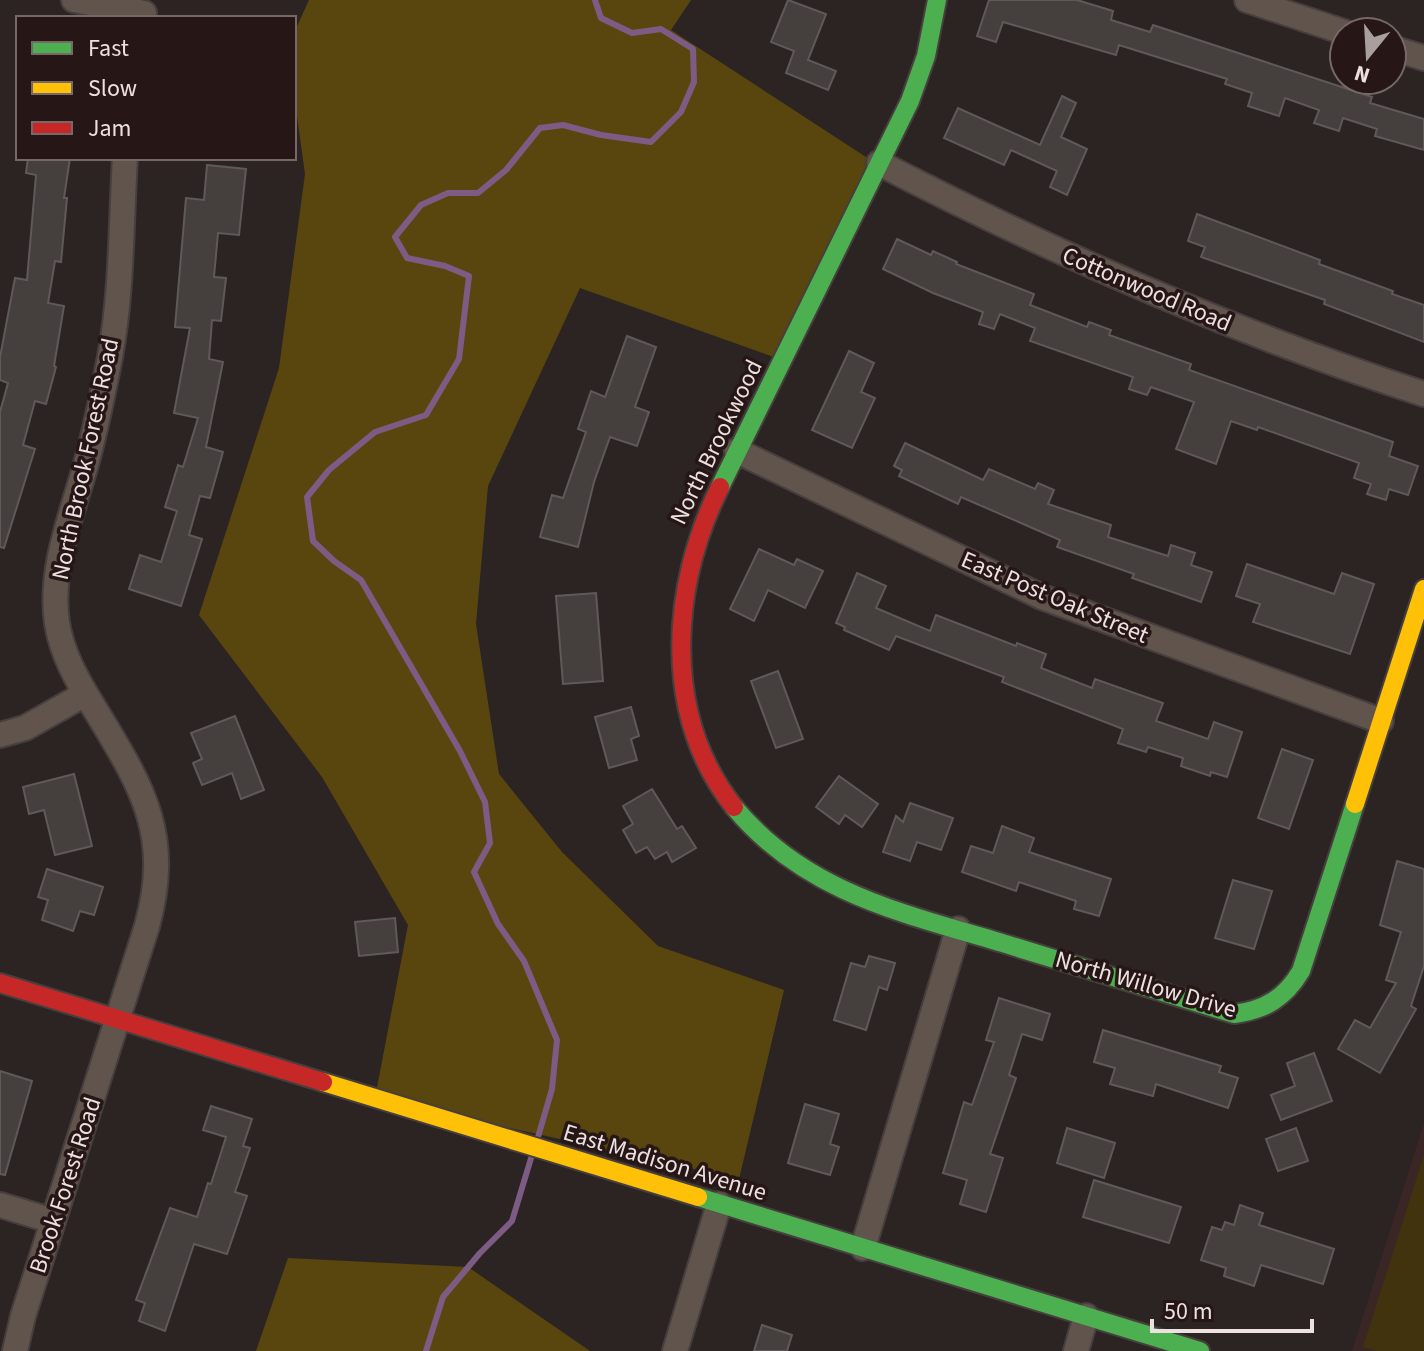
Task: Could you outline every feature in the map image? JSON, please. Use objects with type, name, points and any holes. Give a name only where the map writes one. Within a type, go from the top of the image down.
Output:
[{"type":"street","points":[[74,0],[145,10]]},
{"type":"street","name":"North Brookwood","points":[[937,0],[910,101],[693,546],[682,590],[679,623],[683,690],[696,740],[710,773],[757,834],[814,878],[862,900],[958,929]]},
{"type":"street","points":[[1247,0],[1328,27]]},
{"type":"street","name":"North Brook Forest Road","points":[[117,1019],[152,909],[156,846],[150,814],[138,781],[75,678],[61,642],[56,616],[56,584],[58,565],[94,434],[111,354],[125,160]]},
{"type":"street","name":"Cottonwood Road","points":[[879,163],[1024,236],[1161,296],[1275,342],[1424,394]]},
{"type":"street","name":"East Post Oak Street","points":[[737,451],[1042,597],[1381,721]]},
{"type":"street","name":"North Willow Drive","points":[[958,929],[1234,1014],[1268,1007],[1287,993],[1301,971],[1424,589]]},
{"type":"street","points":[[0,735],[25,728],[85,694]]},
{"type":"street","points":[[863,1248],[958,929]]},
{"type":"street","name":"East Madison Avenue","points":[[0,983],[1200,1351]]},
{"type":"street","name":"Brook Forest Road","points":[[15,1351],[117,1019]]},
{"type":"street","points":[[675,1351],[719,1204]]},
{"type":"street","points":[[0,1205],[53,1221]]},
{"type":"street","points":[[1076,1351],[1086,1316]]},
{"type":"shaded area","points":[[309,0],[691,0],[671,30],[869,159],[782,360],[580,288],[488,486],[476,624],[499,774],[562,852],[658,946],[784,990],[739,1179],[375,1098],[408,925],[322,777],[199,615],[279,368],[305,174],[296,109],[296,29]]},
{"type":"shaded area","points":[[1424,1123],[1424,1351],[1352,1351]]},
{"type":"shaded area","points":[[1424,1155],[1424,1351],[1377,1351],[1363,1347]]},
{"type":"shaded area","points":[[288,1258],[468,1267],[590,1351],[256,1351]]},
{"type":"building","points":[[788,0],[826,14],[808,60],[836,71],[828,90],[786,73],[794,51],[771,42]]},
{"type":"building","points":[[989,0],[1077,0],[1113,11],[1111,20],[1150,32],[1153,25],[1328,83],[1328,96],[1369,96],[1372,97],[1370,103],[1424,119],[1424,150],[1375,136],[1377,129],[1343,118],[1339,131],[1314,123],[1319,110],[1285,98],[1279,116],[1248,106],[1252,93],[1225,84],[1227,79],[1119,45],[1116,55],[1003,22],[996,42],[977,36]]},
{"type":"building","points":[[1062,96],[1076,103],[1061,137],[1087,149],[1067,195],[1050,187],[1057,171],[1011,150],[1004,165],[944,138],[958,108],[1040,145]]},
{"type":"building","points":[[28,160],[70,160],[64,198],[67,198],[61,262],[55,261],[48,303],[64,306],[56,367],[46,404],[35,401],[23,445],[35,449],[4,548],[0,547],[0,412],[8,383],[0,380],[0,357],[15,278],[27,280],[36,175],[26,173]]},
{"type":"building","points":[[207,165],[246,169],[239,235],[218,233],[214,277],[226,278],[221,321],[212,320],[209,359],[223,362],[206,447],[223,452],[210,498],[200,496],[189,535],[202,539],[181,606],[129,589],[140,555],[161,562],[177,511],[165,507],[178,465],[183,467],[198,418],[174,413],[190,328],[175,327],[186,198],[204,200]]},
{"type":"building","points":[[1197,214],[1320,260],[1319,264],[1424,305],[1424,342],[1324,304],[1325,300],[1201,257],[1205,247],[1188,241]]},
{"type":"building","points":[[897,239],[1034,294],[1030,305],[1087,327],[1089,322],[1111,330],[1109,335],[1191,364],[1189,370],[1393,442],[1389,456],[1418,466],[1408,495],[1389,489],[1386,500],[1367,494],[1371,484],[1354,478],[1359,463],[1258,427],[1257,430],[1231,421],[1216,464],[1176,449],[1194,402],[1151,387],[1147,395],[1129,389],[1133,377],[1030,341],[1035,328],[1000,314],[994,329],[979,324],[983,312],[883,269]]},
{"type":"building","points":[[627,336],[656,347],[635,407],[649,412],[637,446],[610,437],[594,482],[578,547],[540,537],[552,495],[563,498],[586,432],[578,429],[591,391],[605,397]]},
{"type":"building","points":[[849,351],[874,363],[861,392],[875,398],[852,448],[812,430]]},
{"type":"building","points":[[905,443],[983,480],[989,469],[1035,489],[1038,483],[1054,490],[1048,504],[1111,525],[1108,537],[1168,556],[1171,545],[1195,553],[1191,565],[1212,572],[1201,602],[1057,547],[1060,540],[961,497],[958,504],[899,476],[902,470],[894,466]]},
{"type":"building","points":[[759,549],[794,565],[797,559],[823,571],[805,608],[768,590],[754,621],[730,609]]},
{"type":"building","points":[[1247,564],[1334,594],[1342,573],[1374,584],[1350,654],[1253,622],[1260,604],[1236,596]]},
{"type":"building","points":[[857,573],[886,586],[876,608],[930,631],[936,615],[1016,646],[1017,643],[1046,654],[1041,668],[1092,688],[1095,679],[1163,703],[1156,721],[1208,739],[1214,722],[1242,732],[1227,777],[1211,772],[1210,776],[1181,766],[1183,758],[1148,747],[1146,752],[1118,743],[1123,729],[1002,682],[1004,677],[896,636],[889,650],[844,630],[845,627],[836,623]]},
{"type":"building","points":[[596,593],[603,681],[563,684],[556,596]]},
{"type":"building","points":[[778,671],[803,739],[776,748],[751,681]]},
{"type":"building","points":[[631,707],[639,736],[631,739],[637,760],[609,768],[595,717]]},
{"type":"building","points":[[235,716],[264,790],[241,799],[232,773],[202,785],[193,763],[202,759],[191,733]]},
{"type":"building","points":[[1282,749],[1313,760],[1289,829],[1258,818]]},
{"type":"building","points":[[74,774],[92,846],[55,855],[44,810],[29,814],[23,787]]},
{"type":"building","points":[[839,776],[878,804],[862,827],[845,815],[839,824],[816,807]]},
{"type":"building","points":[[652,789],[677,829],[682,826],[696,848],[672,862],[667,852],[655,859],[647,847],[636,853],[623,830],[633,824],[623,806]]},
{"type":"building","points":[[910,803],[953,818],[941,850],[917,842],[910,861],[883,852],[896,816],[903,822]]},
{"type":"building","points":[[1002,826],[1034,838],[1029,852],[1111,879],[1099,916],[1074,909],[1076,901],[1019,882],[1016,891],[962,872],[971,846],[993,853]]},
{"type":"building","points":[[1397,861],[1424,869],[1424,966],[1411,1006],[1416,1009],[1380,1073],[1338,1049],[1355,1020],[1370,1028],[1396,983],[1386,980],[1401,932],[1380,925]]},
{"type":"building","points":[[47,869],[103,887],[94,915],[80,911],[73,931],[42,920],[48,900],[38,897]]},
{"type":"building","points":[[1233,880],[1272,891],[1254,949],[1215,938]]},
{"type":"building","points":[[395,918],[398,952],[359,956],[355,922]]},
{"type":"building","points":[[869,956],[895,963],[887,990],[879,987],[866,1030],[834,1020],[851,963],[865,967]]},
{"type":"building","points":[[999,998],[1050,1014],[1042,1040],[1022,1034],[1009,1075],[1016,1078],[990,1154],[1003,1158],[986,1212],[960,1204],[967,1180],[943,1173],[964,1102],[972,1105],[994,1042],[986,1040]]},
{"type":"building","points":[[1103,1030],[1221,1066],[1219,1072],[1238,1078],[1228,1108],[1156,1084],[1153,1096],[1110,1084],[1115,1068],[1094,1062]]},
{"type":"building","points":[[1314,1053],[1332,1101],[1281,1120],[1271,1095],[1295,1086],[1287,1063]]},
{"type":"building","points":[[0,1071],[32,1081],[5,1175],[0,1174]]},
{"type":"building","points":[[805,1104],[839,1114],[830,1144],[839,1147],[830,1175],[788,1163]]},
{"type":"building","points":[[211,1106],[252,1119],[243,1146],[250,1148],[235,1192],[247,1196],[227,1254],[194,1244],[165,1331],[139,1321],[145,1303],[136,1300],[170,1208],[197,1217],[208,1183],[211,1184],[226,1137],[203,1130]]},
{"type":"building","points":[[1067,1128],[1115,1143],[1104,1178],[1057,1163]]},
{"type":"building","points":[[1296,1128],[1308,1161],[1278,1171],[1266,1139]]},
{"type":"building","points":[[1094,1180],[1181,1207],[1169,1243],[1083,1217]]},
{"type":"building","points":[[1240,1205],[1263,1213],[1259,1225],[1334,1249],[1323,1284],[1261,1265],[1254,1286],[1224,1276],[1226,1268],[1201,1260],[1212,1227],[1222,1230],[1225,1222],[1234,1225]]},
{"type":"building","points":[[762,1325],[792,1335],[787,1351],[754,1351]]},
{"type":"waterway","points":[[538,1137],[552,1089],[557,1040],[524,961],[498,924],[474,872],[490,843],[485,802],[460,751],[361,580],[313,541],[307,497],[329,470],[375,432],[426,415],[459,359],[469,276],[445,266],[407,258],[395,237],[421,205],[448,193],[478,193],[506,170],[540,128],[563,125],[601,135],[651,142],[681,112],[694,82],[693,49],[661,29],[632,33],[601,18],[595,0]]},
{"type":"waterway","points":[[426,1351],[443,1297],[512,1221],[532,1155]]},
{"type":"traffic: fast","points":[[720,487],[910,101],[926,56],[937,0]]},
{"type":"traffic: fast","points":[[734,807],[763,837],[794,861],[861,898],[1234,1014],[1273,1001],[1288,989],[1301,971],[1355,804]]},
{"type":"traffic: fast","points":[[698,1197],[1200,1351]]},
{"type":"traffic: slow","points":[[1355,804],[1424,589]]},
{"type":"traffic: slow","points":[[323,1082],[698,1197]]},
{"type":"traffic: jam","points":[[720,487],[691,566],[681,649],[685,691],[694,732],[710,771],[734,807]]},
{"type":"traffic: jam","points":[[0,983],[323,1082]]}]
